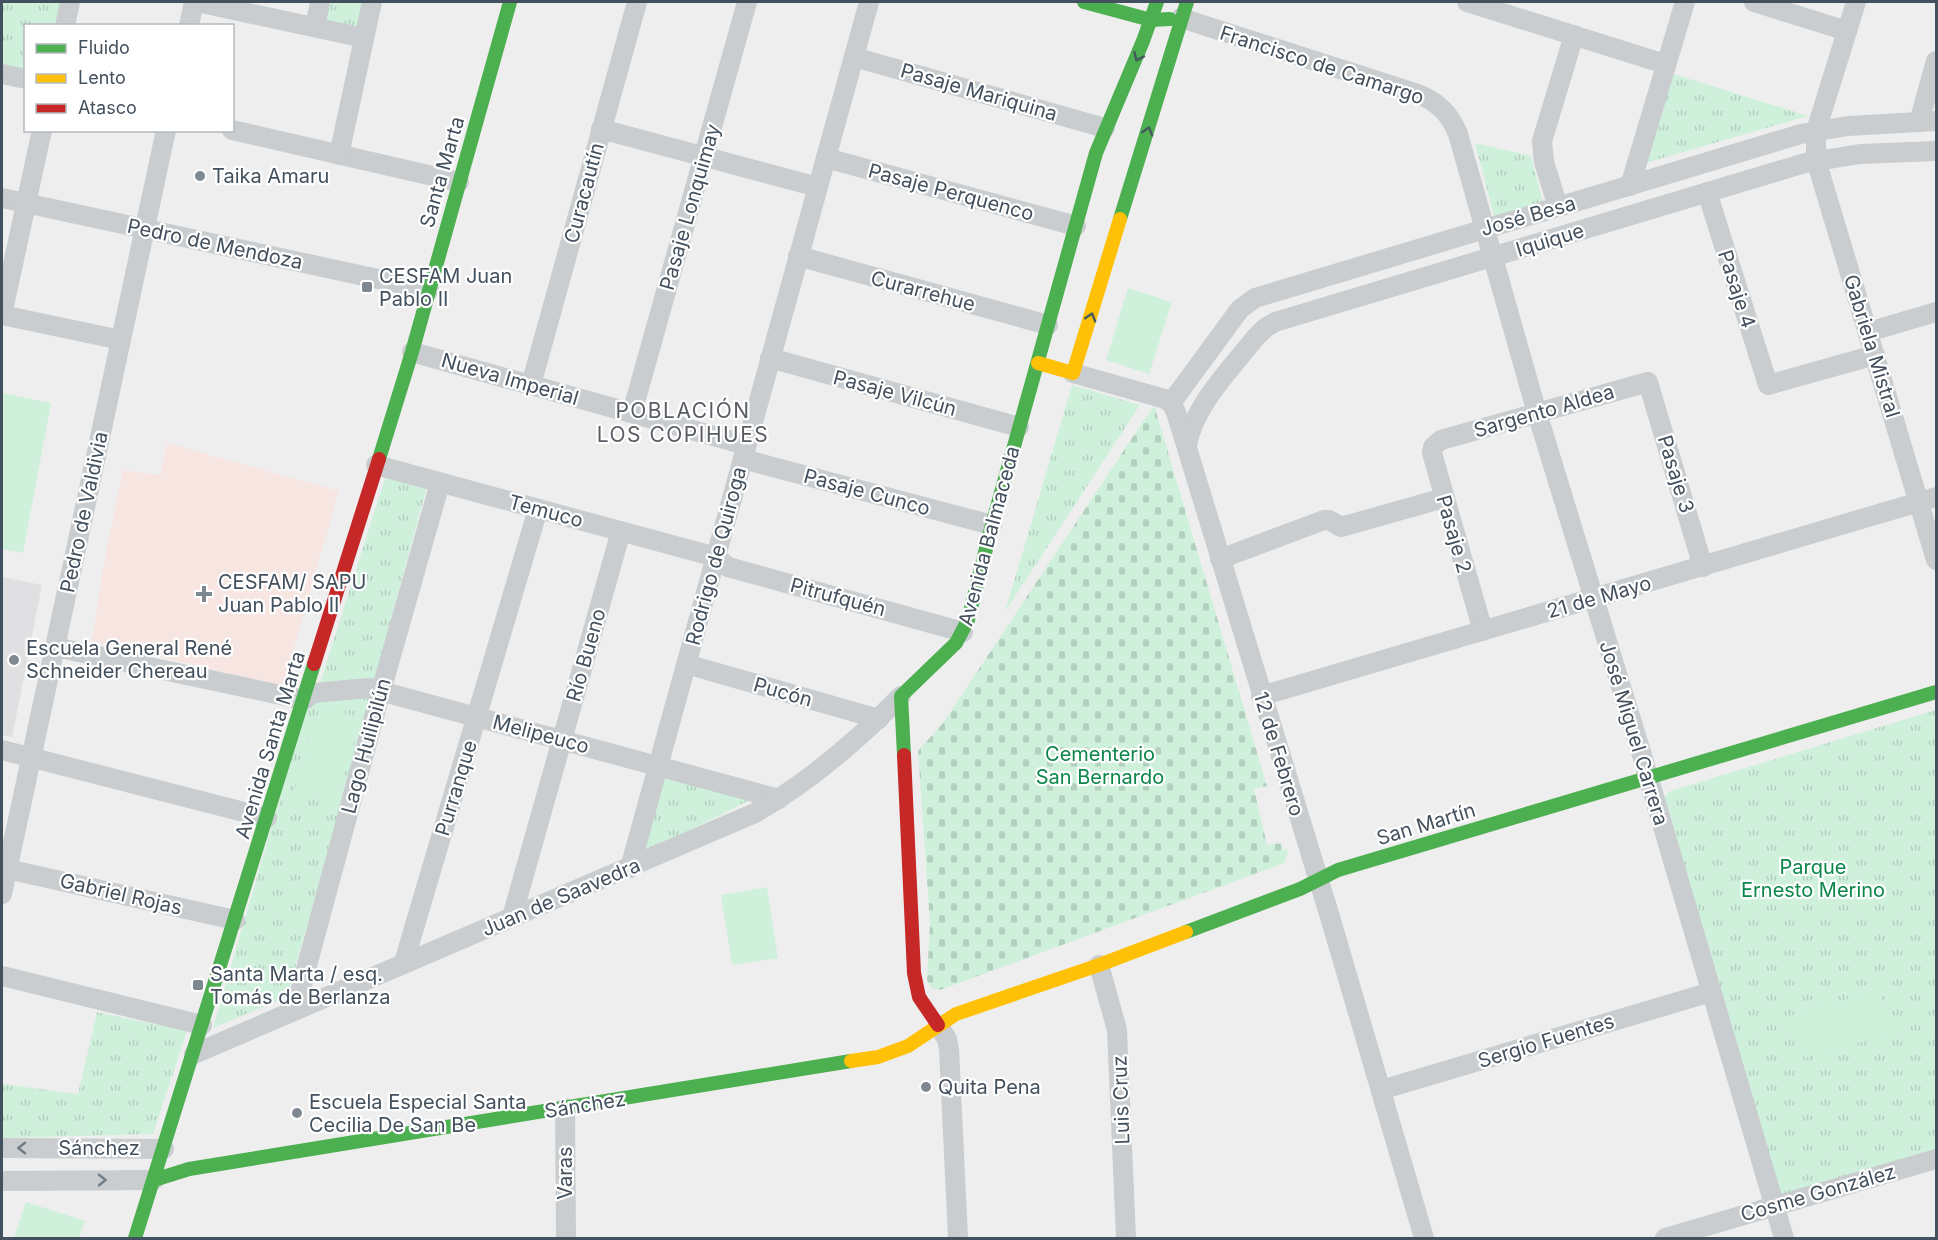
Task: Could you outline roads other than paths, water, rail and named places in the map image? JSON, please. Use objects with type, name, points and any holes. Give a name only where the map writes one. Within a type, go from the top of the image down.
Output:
[{"type":"street","points":[[65,24],[70,2]]},
{"type":"street","points":[[190,24],[196,2],[364,38]]},
{"type":"street","points":[[315,27],[320,2]]},
{"type":"street","points":[[339,154],[372,2]]},
{"type":"street","name":"Santa Marta","points":[[412,352],[510,2]]},
{"type":"street","name":"Curacautín","points":[[531,385],[637,2]]},
{"type":"street","name":"Pasaje Lonquimay","points":[[632,413],[747,2]]},
{"type":"street","name":"Rodrigo de Quiroga","points":[[630,868],[869,2]]},
{"type":"street","name":"Francisco de Camargo","points":[[1084,2],[1151,20],[1184,10],[1435,102],[1448,115],[1458,134],[1484,228]]},
{"type":"street","name":"Avenida Balmaceda","points":[[901,696],[956,643],[968,620],[992,525],[1096,153],[1139,54],[1157,2]]},
{"type":"street","points":[[1073,373],[1184,10],[1168,2]]},
{"type":"street","points":[[1467,2],[1665,64]]},
{"type":"street","points":[[1630,186],[1685,2]]},
{"type":"street","points":[[1754,2],[1847,31]]},
{"type":"street","name":"Gabriela Mistral","points":[[1856,2],[1816,131],[1816,160],[1875,356],[1928,500],[1936,560]]},
{"type":"street","points":[[1557,207],[1544,162],[1542,141],[1574,35]]},
{"type":"street","name":"Pasaje Mariquina","points":[[854,57],[1105,128]]},
{"type":"street","points":[[1928,121],[1936,61]]},
{"type":"street","points":[[2,74],[24,79]]},
{"type":"street","name":"José Besa","points":[[1171,403],[1249,300],[1484,228],[1816,131],[1848,126],[1928,121]]},
{"type":"street","points":[[601,129],[818,187]]},
{"type":"street","points":[[234,130],[459,182]]},
{"type":"street","points":[[42,132],[2,315],[121,340]]},
{"type":"street","name":"Pedro de Valdivia","points":[[2,894],[166,132]]},
{"type":"street","name":"Iquique","points":[[1186,448],[1192,422],[1203,406],[1255,338],[1275,322],[1816,160],[1860,154],[1936,153]]},
{"type":"street","name":"Pasaje Perquenco","points":[[826,158],[1076,226]]},
{"type":"street","name":"Pasaje 4","points":[[1707,192],[1768,385],[1875,356]]},
{"type":"street","name":"Pedro de Mendoza","points":[[2,198],[429,290]]},
{"type":"street","name":"José Miguel Carrera","points":[[1484,228],[1537,413],[1648,777],[1784,1239]]},
{"type":"street","name":"Curarrehue","points":[[798,256],[1048,325]]},
{"type":"street","points":[[1868,332],[1936,312]]},
{"type":"street","name":"Nueva Imperial","points":[[412,352],[632,413],[744,452]]},
{"type":"street","name":"Avenida Santa Marta","points":[[164,1149],[412,352]]},
{"type":"street","name":"Pasaje Vilcún","points":[[770,358],[1019,427]]},
{"type":"street","points":[[1038,363],[1161,398],[1171,403],[1188,407],[1203,406]]},
{"type":"street","name":"Sargento Aldea","points":[[1441,440],[1648,382]]},
{"type":"street","name":"Pasaje 3","points":[[1648,382],[1703,567]]},
{"type":"street","name":"12 de Febrero","points":[[1171,403],[1176,412],[1318,880],[1424,1239]]},
{"type":"street","name":"Pasaje 2","points":[[1441,440],[1433,447],[1432,453],[1483,631]]},
{"type":"street","name":"Pasaje Cunco","points":[[744,452],[992,525]]},
{"type":"street","name":"Temuco","points":[[376,465],[716,557]]},
{"type":"street","name":"Lago Huilipilún","points":[[295,1010],[440,483]]},
{"type":"street","points":[[1220,559],[1324,520],[1341,527],[1444,498]]},
{"type":"street","name":"21 de Mayo","points":[[1262,696],[1928,500]]},
{"type":"street","name":"Purranque","points":[[404,962],[538,509]]},
{"type":"street","name":"Río Bueno","points":[[512,918],[621,531]]},
{"type":"street","name":"Pitrufquén","points":[[716,557],[728,567],[963,632]]},
{"type":"street","points":[[55,646],[304,700]]},
{"type":"street","name":"Pucón","points":[[686,664],[879,718]]},
{"type":"street","name":"Melipeuco","points":[[304,700],[313,693],[369,688],[779,799]]},
{"type":"street","name":"San Martín","points":[[938,1025],[961,1012],[1099,965],[1300,889],[1338,870],[1936,692]]},
{"type":"street","points":[[901,696],[914,973],[919,997],[948,1039],[958,1239]]},
{"type":"street","name":"Juan de Saavedra","points":[[194,1054],[755,813],[779,799],[860,737],[901,696]]},
{"type":"street","points":[[2,750],[267,818]]},
{"type":"street","name":"Gabriel Rojas","points":[[7,868],[235,920]]},
{"type":"street","name":"Luis Cruz","points":[[1099,965],[1115,1017],[1119,1043],[1126,1239]]},
{"type":"street","points":[[2,976],[202,1025]]},
{"type":"street","name":"Sergio Fuentes","points":[[1381,1090],[1712,992]]},
{"type":"street","name":"Sánchez","points":[[2,1181],[154,1180],[189,1168],[878,1057],[924,1037],[938,1025]]},
{"type":"street","name":"Varas","points":[[565,1108],[566,1239]]},
{"type":"street","name":"Sánchez","points":[[2,1148],[164,1149],[189,1168]]},
{"type":"street","points":[[135,1239],[164,1149]]},
{"type":"street","name":"Cosme González","points":[[1665,1239],[1936,1159]]},
{"type":"place","name":"Taika Amaru","points":[[200,176]]},
{"type":"place","name":"CESFAM Juan Pablo II","points":[[367,287]]},
{"type":"place","name":"CESFAM/ SAPU Juan Pablo II","points":[[204,594]]},
{"type":"place","name":"Escuela General René Schneider Chereau","points":[[14,660]]},
{"type":"place","name":"Santa Marta / esq. Tomás de Berlanza","points":[[198,985]]},
{"type":"place","name":"Quita Pena","points":[[926,1087]]},
{"type":"place","name":"Escuela Especial Santa Cecilia De San Be","points":[[297,1113]]},
{"type":"district","name":"POBLACIÓN LOS COPIHUES","points":[[683,422]]},
{"type":"park label","name":"Cementerio San Bernardo","points":[[1100,766]]},
{"type":"park label","name":"Parque Ernesto Merino","points":[[1813,878]]}]
